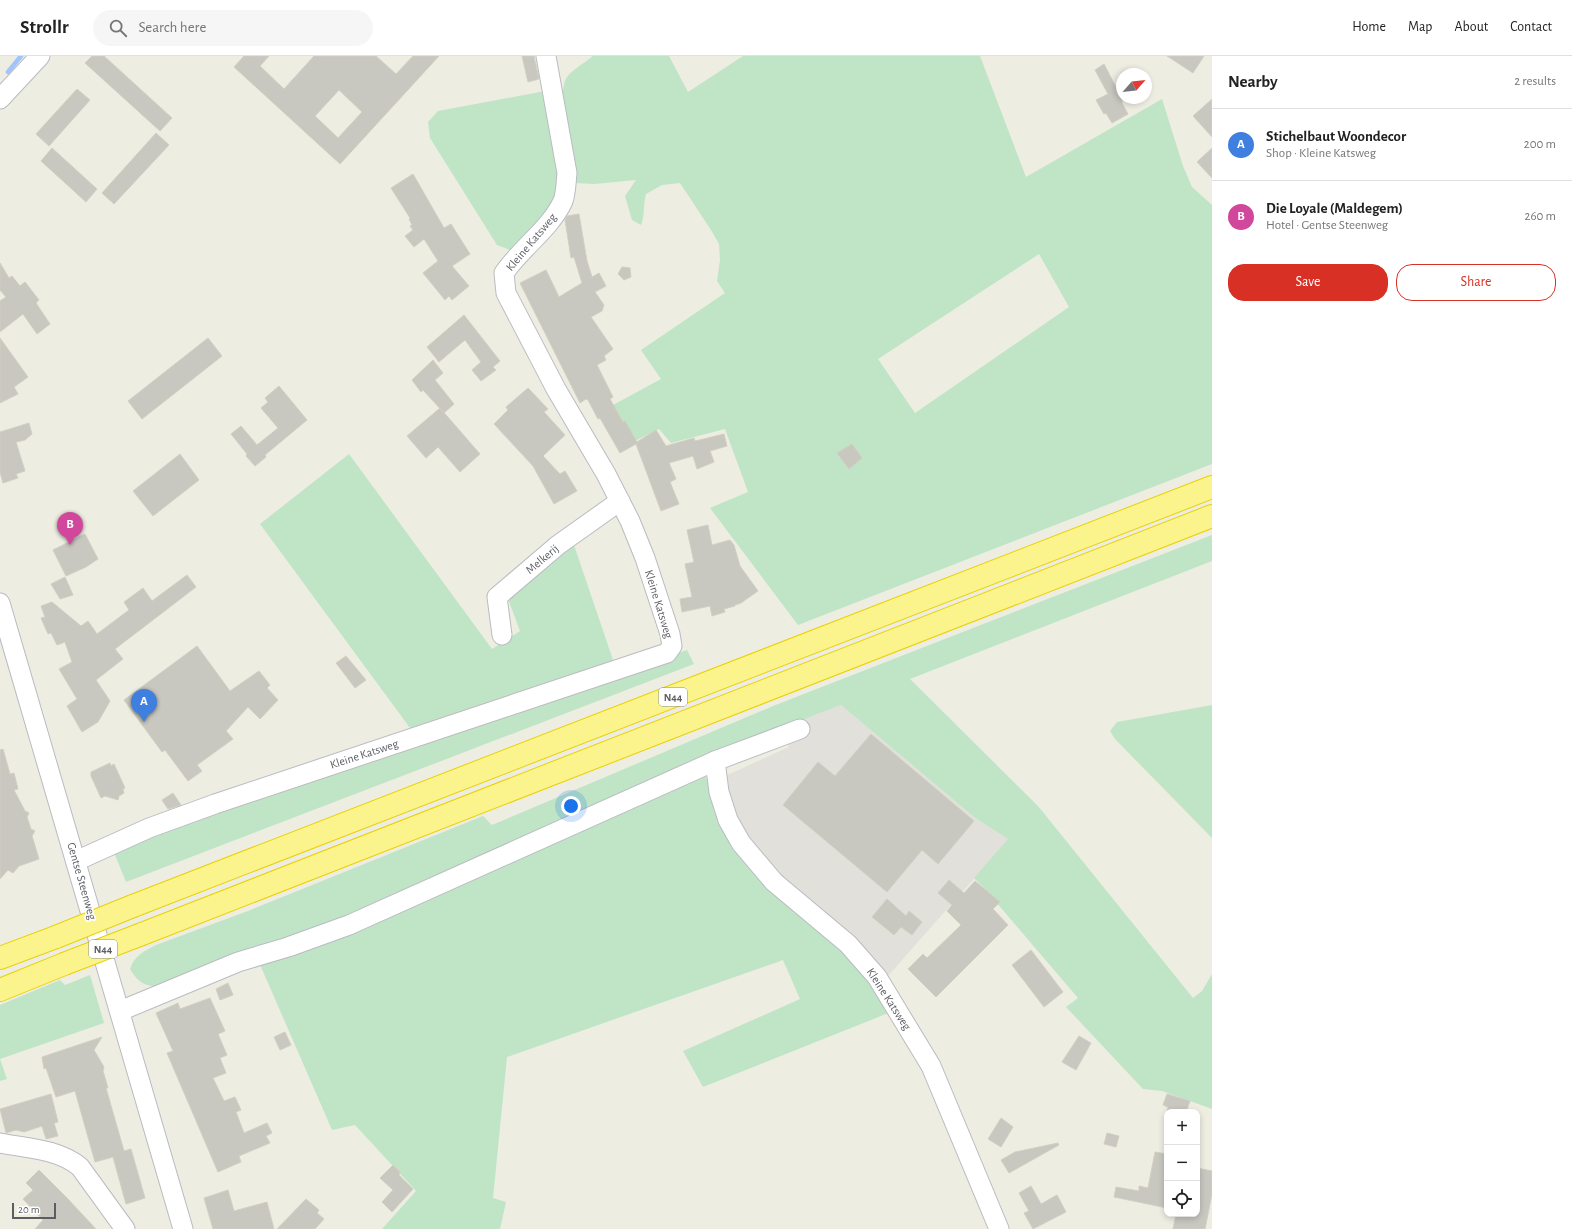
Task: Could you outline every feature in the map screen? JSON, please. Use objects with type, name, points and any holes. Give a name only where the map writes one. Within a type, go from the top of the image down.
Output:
[{"type":"highway","name":"N44","points":[[0,958],[1212,487]]},
{"type":"highway","name":"N44","points":[[0,990],[1212,516]]},
{"type":"street","points":[[0,99],[40,56]]},
{"type":"street","name":"Kleine Katsweg","points":[[76,860],[149,828],[215,804],[667,653],[672,646],[670,634],[645,558],[620,501],[556,389],[506,293],[504,273],[514,259],[550,222],[563,200],[567,173],[546,56]]},
{"type":"street","name":"Melkerij","points":[[502,635],[497,598],[558,545],[620,501]]},
{"type":"street","name":"Gentse Steenweg","points":[[0,603],[183,1229]]},
{"type":"street","points":[[120,1011],[238,962],[288,947],[349,925],[715,762],[800,729]]},
{"type":"street","name":"Kleine Katsweg","points":[[715,762],[719,792],[728,820],[749,854],[774,882],[848,944],[878,977],[931,1066],[999,1229]]},
{"type":"street","points":[[0,1143],[61,1155],[72,1160],[80,1167],[126,1229]]},
{"type":"shaded area","points":[[841,705],[974,817],[1009,839],[887,977],[774,872],[733,817],[723,777],[789,747],[781,728]]},
{"type":"green space","points":[[593,56],[669,56],[688,92],[743,56],[980,56],[1026,177],[1162,99],[1183,166],[1192,187],[1212,205],[1212,464],[798,625],[710,508],[748,492],[725,429],[671,443],[659,429],[635,441],[613,405],[661,379],[641,350],[725,293],[717,281],[720,260],[719,244],[680,183],[662,185],[646,194],[641,225],[632,220],[625,196],[636,180],[594,184],[576,183],[568,144],[564,112],[564,86],[567,77],[576,68]],"holes":[[[1039,254],[1069,307],[915,413],[878,359]]]},
{"type":"green space","points":[[545,91],[559,171],[559,189],[543,219],[510,250],[497,245],[430,138],[428,122],[438,111]]},
{"type":"green space","points":[[349,454],[492,649],[520,631],[508,599],[574,545],[615,666],[413,732],[260,524]]},
{"type":"green space","points":[[1212,535],[1212,561],[910,679],[1038,806],[1193,998],[1202,991],[1212,974],[1212,1109],[1162,1091],[1143,1089],[1066,1007],[1078,998],[974,878],[1008,839],[974,817],[841,705],[781,728],[291,941],[166,988],[141,982],[130,969],[137,957],[156,945],[248,911],[483,816],[492,825],[773,706]]},
{"type":"green space","points":[[687,650],[694,664],[126,882],[113,850]]},
{"type":"green space","points":[[1212,705],[1212,838],[1115,739],[1110,731],[1117,722]]},
{"type":"green space","points":[[703,771],[731,837],[797,906],[793,913],[798,911],[837,943],[865,973],[891,1012],[703,1087],[683,1051],[800,999],[783,960],[507,1057],[493,1198],[506,1202],[500,1229],[382,1229],[416,1191],[355,1125],[332,1130],[258,960]]},
{"type":"green space","points":[[90,975],[104,1023],[0,1059],[0,1005],[60,980],[65,985]]},
{"type":"green space","points":[[0,1059],[7,1079],[0,1081]]},
{"type":"building","points":[[92,56],[104,56],[172,118],[160,131],[85,63]]},
{"type":"building","points":[[244,56],[269,56],[260,66],[284,89],[314,56],[376,56],[396,74],[413,56],[439,56],[340,164],[234,67]],"holes":[[[339,90],[362,112],[338,138],[315,116]]]},
{"type":"building","points":[[522,56],[534,56],[539,79],[528,82]]},
{"type":"building","points":[[1167,56],[1204,56],[1193,73]]},
{"type":"building","points":[[1104,64],[1116,87],[1116,104],[1123,104],[1128,114],[1112,123],[1106,113],[1104,114],[1096,100],[1108,94],[1095,70]]},
{"type":"building","points":[[77,89],[90,100],[49,146],[36,134]]},
{"type":"building","points":[[1212,99],[1212,137],[1193,116]]},
{"type":"building","points":[[156,133],[169,145],[114,204],[102,193]]},
{"type":"building","points":[[52,148],[97,189],[86,202],[41,161]]},
{"type":"building","points":[[1212,148],[1212,178],[1197,162]]},
{"type":"building","points":[[413,174],[444,228],[451,224],[470,254],[452,266],[469,286],[452,300],[449,296],[445,300],[423,273],[438,261],[424,239],[414,247],[405,236],[413,230],[410,226],[412,225],[409,219],[410,218],[391,188]]},
{"type":"building","points":[[579,214],[587,261],[592,277],[599,273],[606,286],[595,292],[604,305],[602,311],[591,317],[613,349],[604,356],[606,360],[597,365],[613,397],[610,399],[623,422],[625,421],[637,442],[656,430],[666,446],[694,438],[695,441],[724,434],[727,446],[710,451],[714,462],[697,469],[693,456],[669,463],[676,479],[670,482],[679,504],[661,511],[636,444],[620,453],[600,418],[598,419],[588,400],[586,399],[580,403],[520,283],[546,270],[559,297],[582,283],[574,257],[571,258],[565,220],[567,216]]},
{"type":"building","points":[[0,263],[9,278],[12,276],[20,286],[25,282],[39,300],[36,303],[50,324],[37,334],[23,314],[0,332],[0,301],[6,297],[0,290]]},
{"type":"building","points":[[622,267],[630,268],[631,277],[624,280],[618,274]]},
{"type":"building","points":[[464,315],[500,361],[493,367],[496,370],[481,381],[472,370],[481,362],[465,340],[439,362],[427,347]]},
{"type":"building","points":[[0,338],[28,377],[14,387],[18,394],[0,403]]},
{"type":"building","points":[[208,338],[222,356],[142,419],[128,401]]},
{"type":"building","points":[[433,360],[443,373],[435,380],[454,404],[444,413],[423,390],[421,392],[412,380]]},
{"type":"building","points":[[279,386],[307,420],[265,455],[266,457],[255,466],[231,434],[241,426],[257,445],[278,428],[261,408],[268,402],[265,398]]},
{"type":"building","points":[[528,388],[548,409],[544,412],[565,435],[543,456],[560,474],[565,471],[577,491],[554,504],[533,466],[494,424],[508,410],[506,407]]},
{"type":"building","points":[[440,408],[480,454],[460,472],[438,447],[426,458],[407,436]]},
{"type":"building","points":[[29,423],[32,434],[25,440],[16,442],[25,471],[16,474],[18,478],[3,483],[0,472],[0,432]]},
{"type":"building","points":[[852,444],[862,458],[849,469],[837,453]]},
{"type":"building","points":[[180,454],[199,480],[153,516],[133,491]]},
{"type":"building","points":[[708,525],[712,545],[730,540],[734,545],[740,566],[758,591],[741,603],[724,609],[725,612],[712,616],[710,606],[682,612],[680,599],[692,597],[685,564],[694,562],[687,530]]},
{"type":"building","points":[[85,534],[98,559],[86,567],[66,576],[53,550]]},
{"type":"building","points":[[187,575],[196,587],[115,649],[123,659],[96,680],[110,701],[98,722],[82,732],[67,706],[77,699],[59,669],[72,662],[65,642],[57,645],[51,633],[48,634],[41,618],[45,617],[41,606],[52,602],[81,626],[88,621],[97,634],[129,610],[124,602],[143,588],[152,601]]},
{"type":"building","points":[[65,577],[73,595],[60,599],[51,584]]},
{"type":"building","points":[[197,646],[230,691],[259,671],[270,685],[267,688],[278,700],[260,719],[248,707],[226,731],[233,739],[197,765],[202,771],[188,781],[165,750],[162,752],[124,700]]},
{"type":"building","points":[[346,656],[366,680],[355,688],[336,663]]},
{"type":"building","points":[[871,734],[974,821],[938,864],[922,850],[887,892],[783,805],[818,762],[835,776]]},
{"type":"building","points":[[3,749],[10,774],[14,773],[18,789],[14,790],[25,811],[29,813],[27,817],[31,829],[35,831],[32,836],[39,859],[19,866],[13,873],[8,870],[0,879],[0,750]]},
{"type":"building","points":[[110,763],[111,766],[114,764],[125,788],[123,789],[124,793],[119,796],[118,800],[105,796],[101,798],[91,776],[91,772]]},
{"type":"building","points":[[173,793],[181,805],[168,809],[162,800]]},
{"type":"building","points":[[949,880],[964,893],[975,881],[1000,902],[993,909],[1008,925],[936,997],[908,969],[923,954],[927,958],[961,925],[947,911],[952,905],[938,893]]},
{"type":"building","points":[[887,899],[906,916],[909,911],[922,922],[912,935],[901,927],[894,935],[872,917]]},
{"type":"building","points":[[1031,950],[1063,992],[1044,1007],[1012,965]]},
{"type":"building","points":[[228,983],[233,995],[220,1000],[216,989]]},
{"type":"building","points":[[210,998],[225,1031],[218,1034],[227,1055],[220,1058],[226,1073],[213,1078],[224,1101],[235,1097],[241,1110],[236,1112],[244,1133],[267,1123],[272,1133],[266,1136],[270,1143],[239,1156],[241,1162],[218,1172],[167,1053],[173,1051],[156,1013],[178,1003],[180,1009]]},
{"type":"building","points":[[285,1032],[291,1045],[280,1050],[274,1037]]},
{"type":"building","points":[[1079,1036],[1091,1043],[1076,1070],[1062,1062]]},
{"type":"building","points":[[102,1037],[94,1050],[104,1067],[103,1071],[108,1088],[106,1088],[124,1151],[131,1149],[145,1198],[126,1204],[113,1157],[95,1162],[75,1091],[56,1097],[46,1068],[44,1069],[42,1057]]},
{"type":"building","points":[[51,1094],[58,1122],[54,1123],[58,1136],[46,1139],[42,1126],[24,1132],[16,1130],[6,1133],[0,1109]]},
{"type":"building","points":[[1167,1094],[1190,1101],[1187,1109],[1168,1109],[1168,1107],[1163,1105]]},
{"type":"building","points":[[1001,1118],[1013,1127],[1001,1147],[988,1139]]},
{"type":"building","points":[[1107,1133],[1119,1136],[1116,1147],[1104,1144]]},
{"type":"building","points":[[1058,1143],[1059,1145],[1009,1173],[1001,1160],[1015,1152]]},
{"type":"building","points":[[1155,1152],[1164,1154],[1164,1207],[1114,1197],[1116,1187],[1139,1191],[1139,1186],[1148,1188]]},
{"type":"building","points":[[393,1165],[400,1172],[399,1175],[413,1189],[392,1212],[382,1202],[393,1190],[380,1178]]},
{"type":"building","points":[[1200,1169],[1212,1171],[1212,1194],[1205,1229],[1173,1229],[1175,1217],[1200,1217]]},
{"type":"building","points":[[39,1170],[96,1229],[35,1229],[43,1220],[23,1199],[33,1190],[26,1183]]},
{"type":"building","points":[[1031,1186],[1041,1204],[1057,1195],[1066,1212],[1033,1229],[1024,1213],[1029,1211],[1019,1193]]},
{"type":"building","points":[[228,1190],[234,1211],[267,1202],[274,1229],[213,1229],[204,1198]]},
{"type":"building","points":[[306,1199],[319,1210],[317,1213],[324,1219],[315,1229],[277,1229]]},
{"type":"waterway","points":[[8,72],[21,56]]},
{"type":"place","name":"Die Loyale (Maldegem)","points":[[70,545]]},
{"type":"place","name":"Stichelbaut Woondecor","points":[[144,722]]}]
